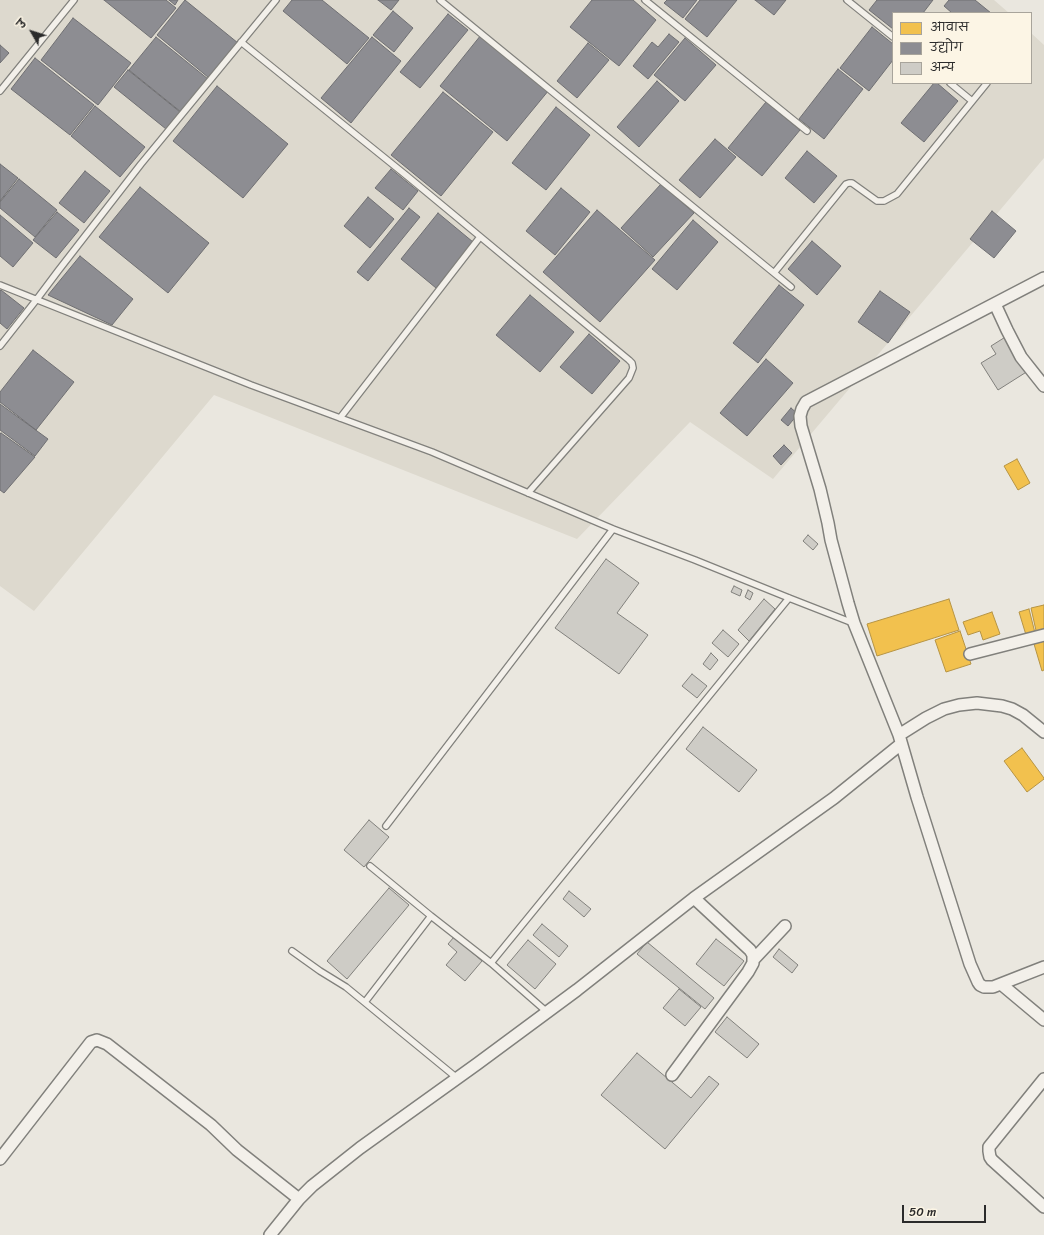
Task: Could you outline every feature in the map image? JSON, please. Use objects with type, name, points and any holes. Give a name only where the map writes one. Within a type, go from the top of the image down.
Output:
[{"type":"street","points":[[1044,278],[806,402],[800,416],[801,426],[820,489],[831,540],[854,623],[900,740],[973,970],[980,985],[988,988],[1044,967]]},
{"type":"street","points":[[995,304],[1021,357],[1044,386]]},
{"type":"street","points":[[970,654],[1044,635]]},
{"type":"street","points":[[270,1235],[299,1200],[322,1178],[370,1140],[458,1078],[547,1012],[694,898],[834,798],[926,718],[959,704],[978,703],[1002,706],[1012,709],[1024,715],[1044,732]]},
{"type":"street","points":[[694,898],[750,950],[754,959]]},
{"type":"street","points":[[672,1075],[748,972],[754,959],[785,926]]},
{"type":"street","points":[[1001,984],[1044,1020]]},
{"type":"street","points":[[0,1159],[91,1042],[97,1040],[107,1044],[211,1125],[237,1150],[299,1200]]},
{"type":"street","points":[[1044,1079],[989,1147],[988,1151],[992,1160],[1044,1207]]},
{"type":"lane","points":[[0,91],[74,0]]},
{"type":"lane","points":[[0,346],[137,170],[276,0]]},
{"type":"lane","points":[[440,0],[791,287]]},
{"type":"lane","points":[[645,0],[807,131]]},
{"type":"lane","points":[[847,0],[892,36]]},
{"type":"lane","points":[[241,42],[401,171],[632,363],[633,368],[629,378],[528,493]]},
{"type":"lane","points":[[951,84],[972,101]]},
{"type":"lane","points":[[774,273],[846,184],[852,183],[877,201],[884,201],[897,194],[986,84]]},
{"type":"lane","points":[[340,418],[480,237]]},
{"type":"lane","points":[[0,285],[251,385],[432,452],[613,529],[732,574],[854,623]]},
{"type":"lane","points":[[386,826],[613,529]]},
{"type":"lane","points":[[491,963],[789,598]]},
{"type":"lane","points":[[370,866],[491,963],[547,1012]]},
{"type":"lane","points":[[365,1002],[431,916]]},
{"type":"lane","points":[[292,951],[346,987],[458,1078]]},
{"type":"shaded area","points":[[0,0],[994,0],[1008,12],[892,12],[892,84],[1032,84],[1032,34],[1044,45],[1044,158],[773,479],[690,422],[577,539],[214,395],[34,611],[0,586]]},
{"type":"building: आवास","points":[[1017,459],[1030,483],[1018,490],[1004,466]]},
{"type":"building: आवास","points":[[949,599],[959,630],[877,656],[867,624]]},
{"type":"building: आवास","points":[[1044,605],[1044,633],[1037,635],[1031,608]]},
{"type":"building: आवास","points":[[1029,609],[1035,633],[1026,635],[1019,612]]},
{"type":"building: आवास","points":[[992,612],[1000,634],[983,640],[980,631],[968,635],[963,622]]},
{"type":"building: आवास","points":[[960,631],[971,664],[946,672],[935,640]]},
{"type":"building: आवास","points":[[1044,641],[1044,670],[1042,671],[1034,644]]},
{"type":"building: आवास","points":[[1022,748],[1044,778],[1027,792],[1004,761]]},
{"type":"building: उद्योग","points":[[104,0],[166,0],[176,8],[151,38]]},
{"type":"building: उद्योग","points":[[169,0],[178,0],[175,5]]},
{"type":"building: उद्योग","points":[[185,0],[238,43],[209,78],[157,35]]},
{"type":"building: उद्योग","points":[[292,0],[322,0],[369,38],[347,64],[283,11]]},
{"type":"building: उद्योग","points":[[378,0],[399,0],[391,10]]},
{"type":"building: उद्योग","points":[[592,0],[633,0],[656,20],[619,66],[570,27]]},
{"type":"building: उद्योग","points":[[667,0],[697,0],[683,18],[664,3]]},
{"type":"building: उद्योग","points":[[700,0],[737,0],[707,37],[685,19]]},
{"type":"building: उद्योग","points":[[755,0],[786,0],[774,15]]},
{"type":"building: उद्योग","points":[[877,0],[933,0],[924,12],[892,12],[892,28],[869,10]]},
{"type":"building: उद्योग","points":[[949,0],[975,0],[990,12],[951,12],[944,6]]},
{"type":"building: उद्योग","points":[[393,11],[413,28],[394,52],[373,35]]},
{"type":"building: उद्योग","points":[[448,14],[468,30],[420,88],[400,72]]},
{"type":"building: उद्योग","points":[[73,18],[131,63],[98,105],[41,60]]},
{"type":"building: उद्योग","points":[[872,27],[892,43],[892,61],[869,91],[840,68]]},
{"type":"building: उद्योग","points":[[669,34],[679,42],[648,79],[633,66],[652,42],[658,47]]},
{"type":"building: उद्योग","points":[[481,35],[549,90],[507,141],[440,86]]},
{"type":"building: उद्योग","points":[[156,37],[208,79],[181,112],[129,70]]},
{"type":"building: उद्योग","points":[[372,37],[401,61],[351,123],[321,98]]},
{"type":"building: उद्योग","points":[[685,38],[716,65],[685,101],[654,75]]},
{"type":"building: उद्योग","points":[[588,43],[609,60],[577,98],[557,81]]},
{"type":"building: उद्योग","points":[[0,45],[9,53],[0,63]]},
{"type":"building: उद्योग","points":[[35,58],[94,105],[70,135],[11,89]]},
{"type":"building: उद्योग","points":[[838,69],[863,89],[824,139],[799,119]]},
{"type":"building: उद्योग","points":[[128,70],[180,112],[166,129],[114,87]]},
{"type":"building: उद्योग","points":[[657,81],[679,101],[639,147],[617,127]]},
{"type":"building: उद्योग","points":[[933,84],[938,84],[958,101],[924,142],[901,123]]},
{"type":"building: उद्योग","points":[[217,86],[288,144],[243,198],[173,141]]},
{"type":"building: उद्योग","points":[[443,92],[493,132],[441,196],[391,155]]},
{"type":"building: उद्योग","points":[[766,102],[800,130],[762,176],[728,148]]},
{"type":"building: उद्योग","points":[[95,106],[145,147],[120,177],[71,136]]},
{"type":"building: उद्योग","points":[[556,107],[590,135],[546,190],[512,163]]},
{"type":"building: उद्योग","points":[[715,139],[736,157],[700,198],[679,180]]},
{"type":"building: उद्योग","points":[[807,151],[837,176],[814,203],[785,178]]},
{"type":"building: उद्योग","points":[[0,164],[18,178],[0,201]]},
{"type":"building: उद्योग","points":[[391,169],[418,191],[403,210],[375,188]]},
{"type":"building: उद्योग","points":[[85,171],[110,191],[84,223],[59,203]]},
{"type":"building: उद्योग","points":[[19,179],[57,210],[35,237],[0,208],[0,202]]},
{"type":"building: उद्योग","points":[[661,184],[694,213],[653,257],[621,228]]},
{"type":"building: उद्योग","points":[[140,187],[209,243],[168,293],[99,237]]},
{"type":"building: उद्योग","points":[[561,188],[590,212],[555,255],[526,231]]},
{"type":"building: उद्योग","points":[[368,197],[394,219],[370,248],[344,226]]},
{"type":"building: उद्योग","points":[[409,208],[420,217],[368,281],[357,272]]},
{"type":"building: उद्योग","points":[[597,210],[655,260],[600,322],[543,272]]},
{"type":"building: उद्योग","points":[[992,211],[1016,231],[994,258],[970,239]]},
{"type":"building: उद्योग","points":[[57,212],[79,230],[56,258],[33,240]]},
{"type":"building: उद्योग","points":[[438,213],[473,242],[436,288],[401,259]]},
{"type":"building: उद्योग","points":[[0,215],[33,243],[13,267],[0,256]]},
{"type":"building: उद्योग","points":[[693,220],[718,242],[677,290],[652,269]]},
{"type":"building: उद्योग","points":[[812,241],[841,266],[817,295],[788,269]]},
{"type":"building: उद्योग","points":[[80,256],[133,299],[112,325],[48,295]]},
{"type":"building: उद्योग","points":[[779,285],[804,305],[758,363],[733,343]]},
{"type":"building: उद्योग","points":[[1,290],[24,308],[7,329],[0,323]]},
{"type":"building: उद्योग","points":[[880,291],[910,312],[888,343],[858,322]]},
{"type":"building: उद्योग","points":[[530,295],[574,332],[540,372],[496,335]]},
{"type":"building: उद्योग","points":[[589,334],[620,361],[592,394],[560,367]]},
{"type":"building: उद्योग","points":[[33,350],[74,382],[36,430],[0,402],[0,392]]},
{"type":"building: उद्योग","points":[[766,359],[793,383],[747,436],[720,413]]},
{"type":"building: उद्योग","points":[[0,404],[48,439],[35,456],[0,430]]},
{"type":"building: उद्योग","points":[[791,408],[798,414],[788,426],[781,420]]},
{"type":"building: उद्योग","points":[[1,433],[35,457],[4,493],[0,490]]},
{"type":"building: उद्योग","points":[[784,445],[792,453],[781,465],[773,456]]},
{"type":"building: अन्य","points":[[1007,336],[1028,371],[998,390],[981,363],[996,354],[991,346]]},
{"type":"building: अन्य","points":[[808,535],[818,544],[813,550],[803,541]]},
{"type":"building: अन्य","points":[[606,559],[639,583],[617,613],[648,635],[619,674],[555,628]]},
{"type":"building: अन्य","points":[[734,586],[742,590],[740,596],[731,592]]},
{"type":"building: अन्य","points":[[748,590],[753,593],[750,600],[745,597]]},
{"type":"building: अन्य","points":[[764,599],[775,609],[749,641],[738,630]]},
{"type":"building: अन्य","points":[[723,630],[739,644],[728,657],[712,643]]},
{"type":"building: अन्य","points":[[711,653],[718,660],[710,670],[703,664]]},
{"type":"building: अन्य","points":[[692,674],[707,686],[697,698],[682,686]]},
{"type":"building: अन्य","points":[[703,727],[757,770],[739,792],[686,749]]},
{"type":"building: अन्य","points":[[369,820],[389,837],[364,867],[344,850]]},
{"type":"building: अन्य","points":[[389,888],[409,905],[347,979],[327,961]]},
{"type":"building: अन्य","points":[[569,891],[591,909],[584,917],[563,899]]},
{"type":"building: अन्य","points":[[542,924],[568,946],[559,957],[533,935]]},
{"type":"building: अन्य","points":[[454,937],[482,961],[465,981],[446,965],[457,952],[448,944]]},
{"type":"building: अन्य","points":[[716,939],[744,961],[724,986],[696,964]]},
{"type":"building: अन्य","points":[[528,940],[556,964],[535,989],[507,965]]},
{"type":"building: अन्य","points":[[647,942],[714,998],[705,1009],[637,954]]},
{"type":"building: अन्य","points":[[779,949],[798,965],[792,973],[773,957]]},
{"type":"building: अन्य","points":[[679,989],[701,1007],[685,1026],[663,1008]]},
{"type":"building: अन्य","points":[[727,1017],[759,1044],[747,1058],[715,1032]]},
{"type":"building: अन्य","points":[[637,1053],[691,1098],[709,1076],[719,1084],[665,1149],[601,1095]]}]
